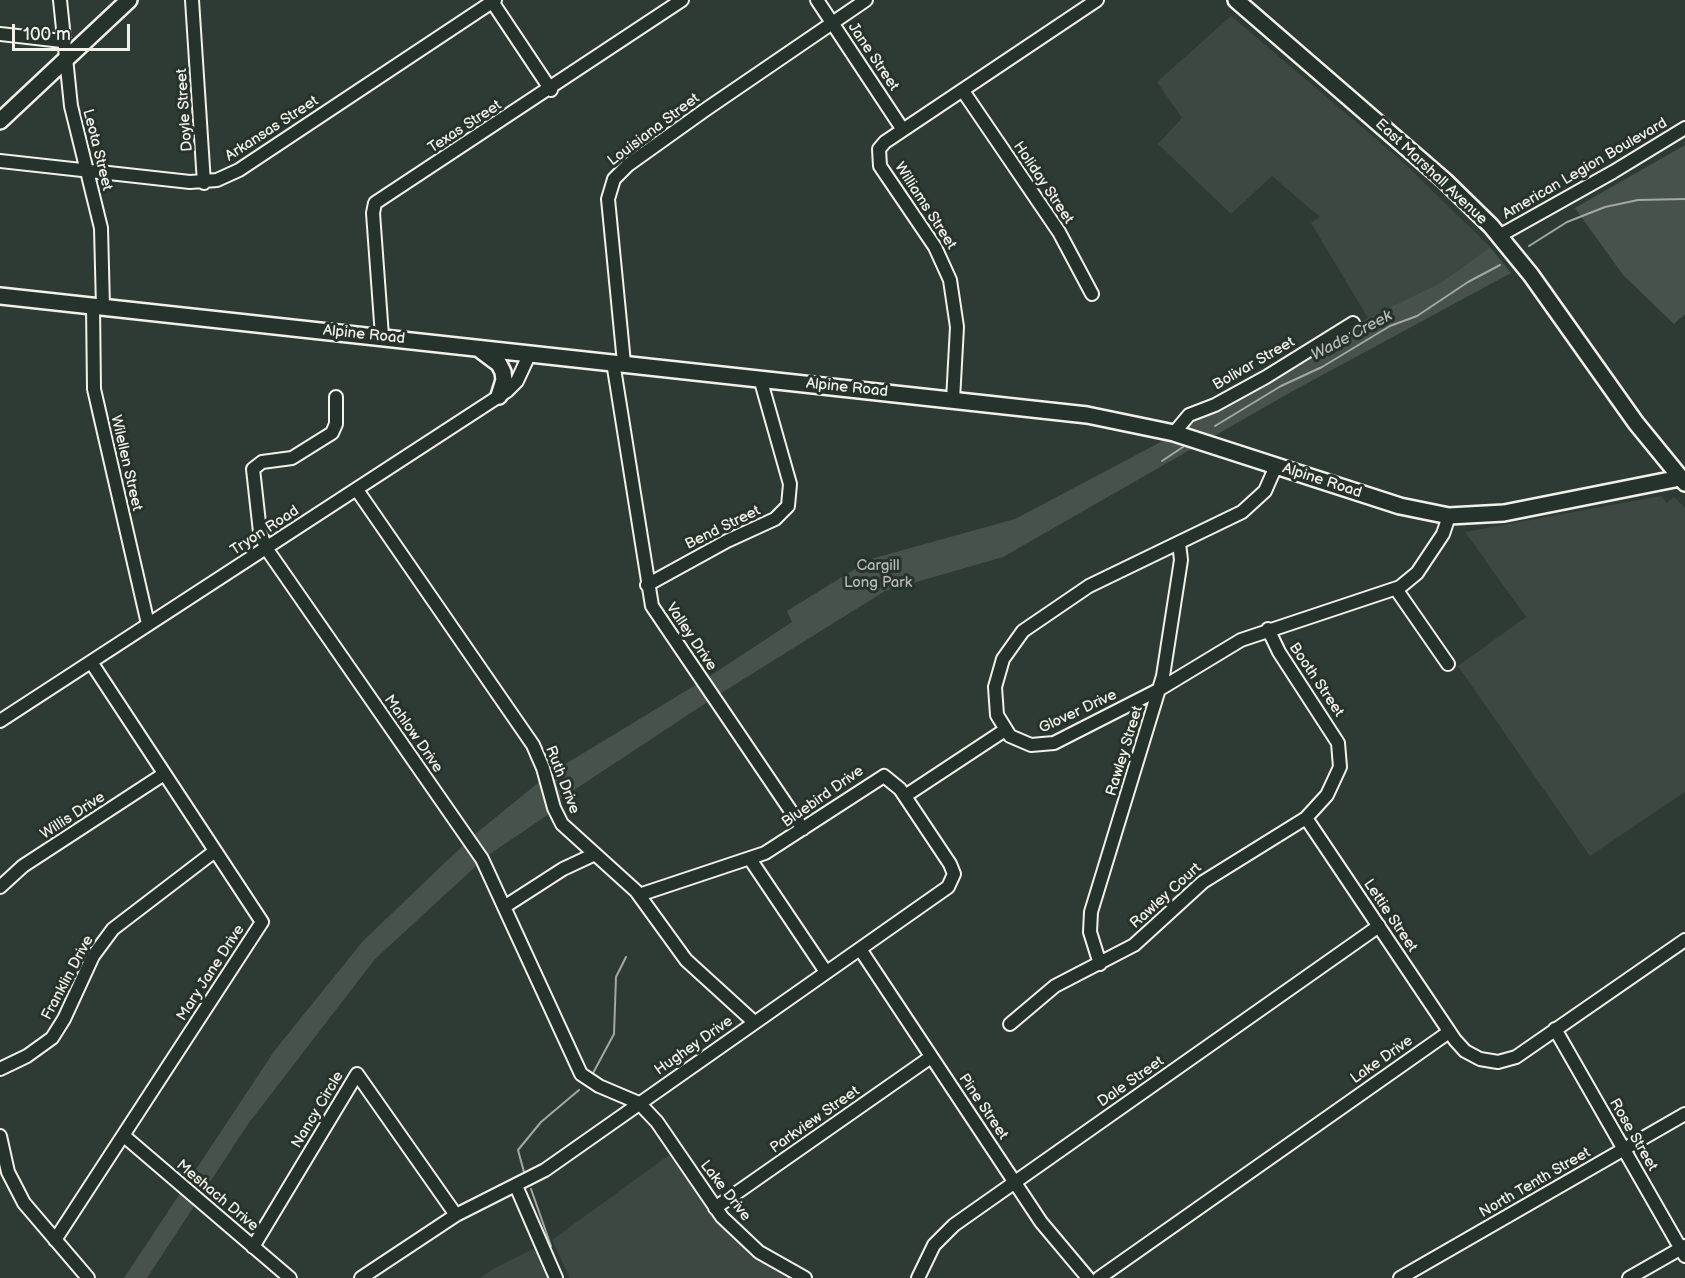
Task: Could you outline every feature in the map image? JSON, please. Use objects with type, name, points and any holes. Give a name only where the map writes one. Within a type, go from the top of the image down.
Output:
[{"type":"main road","points":[[0,121],[129,0]]},
{"type":"main road","name":"East Marshall Avenue","points":[[1236,0],[1441,177],[1499,236],[1532,275],[1627,410],[1682,481]]},
{"type":"main road","name":"Alpine Road","points":[[0,296],[382,336],[1087,415],[1174,433],[1400,506],[1449,516],[1504,513],[1682,481]]},
{"type":"main road","points":[[477,347],[491,356],[503,372],[504,380],[499,396]]},
{"type":"street","name":"Leota Street","points":[[60,0],[62,40],[68,58],[71,106],[100,228],[98,306]]},
{"type":"street","name":"Doyle Street","points":[[192,0],[204,183]]},
{"type":"street","name":"Texas Street","points":[[382,336],[373,213],[375,203],[551,90],[682,0]]},
{"type":"street","name":"Jane Street","points":[[817,0],[903,130]]},
{"type":"street","name":"Louisiana Street","points":[[618,363],[608,199],[614,179],[628,165],[705,110],[866,0]]},
{"type":"street","name":"Williams Street","points":[[954,400],[957,327],[950,280],[935,247],[878,159],[880,146],[1097,0]]},
{"type":"street","points":[[493,1],[551,90]]},
{"type":"street","name":"Arkansas Street","points":[[0,161],[204,183],[239,170],[493,1]]},
{"type":"street","points":[[0,34],[62,40]]},
{"type":"street","name":"Holiday Street","points":[[963,92],[1059,232],[1092,294]]},
{"type":"street","name":"American Legion Boulevard","points":[[1499,236],[1613,172],[1685,128]]},
{"type":"street","name":"Wilellen Street","points":[[98,306],[94,389],[148,624]]},
{"type":"street","name":"Bolivar Street","points":[[1174,433],[1189,415],[1215,405],[1266,377],[1353,323]]},
{"type":"street","name":"Tryon Road","points":[[0,721],[499,396],[517,381],[530,353]]},
{"type":"street","name":"Valley Drive","points":[[618,363],[647,585],[656,614],[803,829]]},
{"type":"street","name":"Bend Street","points":[[647,585],[721,544],[770,522],[788,506],[790,484],[760,378]]},
{"type":"street","name":"Mahlow Drive","points":[[336,397],[336,424],[332,433],[292,458],[262,462],[253,469],[260,532],[266,548],[472,845],[504,907],[578,1070],[591,1083],[639,1103]]},
{"type":"street","points":[[905,796],[1005,730],[996,709],[995,687],[1003,659],[1018,636],[1081,591],[1245,509],[1268,487],[1276,466]]},
{"type":"street","name":"Ruth Drive","points":[[357,490],[533,745],[562,824],[639,895],[678,953],[754,1022]]},
{"type":"street","name":"Glover Drive","points":[[1005,730],[1024,744],[1049,744],[1160,689],[1233,644],[1268,629],[1396,589],[1417,573],[1443,534],[1449,516]]},
{"type":"street","name":"Rawley Street","points":[[1100,964],[1090,932],[1090,912],[1160,689],[1181,560],[1179,543]]},
{"type":"street","points":[[1396,589],[1448,664]]},
{"type":"street","name":"Booth Street","points":[[1268,629],[1279,652],[1330,728],[1339,748]]},
{"type":"street","name":"Mary Jane Drive","points":[[55,1240],[262,922],[91,662]]},
{"type":"street","name":"Rawley Court","points":[[1010,1024],[1055,986],[1100,964],[1139,941],[1209,878],[1306,818],[1323,800],[1334,783],[1340,767],[1339,748]]},
{"type":"street","name":"Willis Drive","points":[[0,887],[23,866],[164,774]]},
{"type":"street","name":"Bluebird Drive","points":[[639,895],[750,859],[777,847],[882,776],[891,779],[905,796]]},
{"type":"street","name":"Hughey Drive","points":[[361,1278],[456,1215],[541,1173],[945,890],[954,878],[952,867],[905,796]]},
{"type":"street","name":"Lettie Street","points":[[1306,818],[1449,1032]]},
{"type":"street","name":"Franklin Drive","points":[[0,1069],[27,1056],[52,1038],[64,1019],[93,956],[113,929],[215,851]]},
{"type":"street","points":[[504,907],[568,866],[595,854]]},
{"type":"street","points":[[750,859],[826,972]]},
{"type":"street","name":"Dale Street","points":[[918,1278],[928,1255],[942,1236],[1379,926]]},
{"type":"street","points":[[1449,1032],[1468,1054],[1493,1062],[1516,1057],[1685,940]]},
{"type":"street","name":"Pine Street","points":[[860,949],[1015,1183],[1047,1229],[1088,1278]]},
{"type":"street","name":"Rose Street","points":[[1555,1029],[1684,1250]]},
{"type":"street","name":"Lake Drive","points":[[1099,1278],[1449,1032]]},
{"type":"street","name":"Parkview Street","points":[[715,1208],[931,1057]]},
{"type":"street","name":"Nancy Circle","points":[[253,1246],[357,1074],[456,1215]]},
{"type":"street","name":"Lake Drive","points":[[639,1103],[657,1122],[715,1208],[759,1252],[805,1278]]},
{"type":"street","name":"North Tenth Street","points":[[1400,1278],[1422,1272],[1685,1114]]},
{"type":"street","points":[[0,1136],[8,1172],[19,1196],[88,1278]]},
{"type":"street","name":"Meshach Drive","points":[[124,1136],[290,1278]]},
{"type":"street","points":[[516,1186],[556,1278]]},
{"type":"street","points":[[1629,1278],[1684,1250]]},
{"type":"shaded area","points":[[1231,16],[1403,162],[1490,247],[1442,282],[1368,318],[1311,223],[1320,217],[1272,176],[1231,214],[1158,144],[1182,118],[1157,82]]},
{"type":"shaded area","points":[[1661,496],[1667,503],[1674,497],[1685,508],[1685,792],[1590,856],[1458,666],[1526,617],[1465,532]]},
{"type":"shaded area","points":[[669,1155],[726,1231],[752,1257],[788,1278],[570,1278],[552,1240]]},
{"type":"shaded area","points":[[535,1248],[549,1278],[480,1278],[495,1268]]},
{"type":"green space","points":[[1685,145],[1685,314],[1674,324],[1623,275],[1575,208]]},
{"type":"green space","name":"Cargill Long Park","points":[[1490,247],[1511,273],[1291,392],[1003,557],[885,591],[718,695],[559,800],[549,814],[487,856],[375,959],[248,1124],[147,1278],[124,1278],[275,1050],[363,941],[474,835],[549,774],[707,678],[792,622],[787,611],[871,559],[1015,519],[1159,443],[1368,318],[1442,282]]},
{"type":"waterway","name":"Wade Creek","points":[[1529,246],[1567,222],[1605,207],[1638,200],[1685,199]]},
{"type":"waterway","name":"Wade Creek","points":[[1215,426],[1281,386],[1322,367],[1390,326],[1417,316],[1468,282],[1500,265]]},
{"type":"waterway","name":"Wade Creek","points":[[1162,461],[1183,447]]},
{"type":"waterway","points":[[592,1075],[614,1034],[616,977],[626,957]]},
{"type":"waterway","points":[[524,1172],[518,1150],[541,1122],[579,1090]]},
{"type":"waterway","points":[[531,1189],[551,1246]]}]
